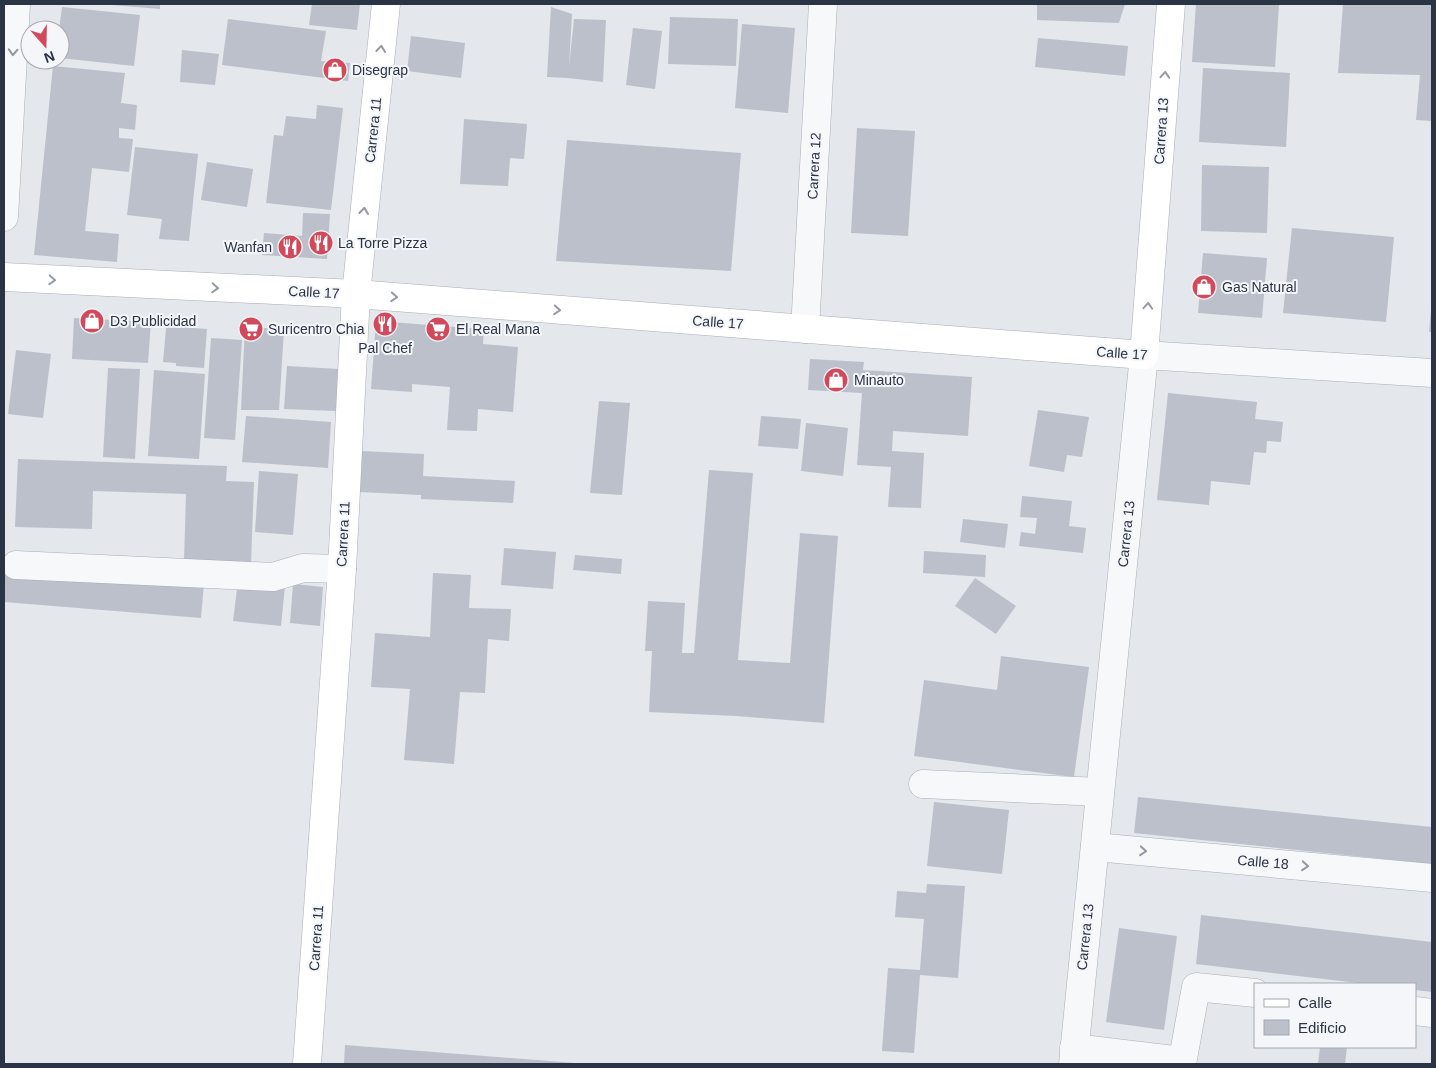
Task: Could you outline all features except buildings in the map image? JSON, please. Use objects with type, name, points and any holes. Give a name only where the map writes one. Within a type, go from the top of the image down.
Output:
[{"type":"main road","name":"Carrera 11","points":[[307,1064],[342,569],[356,294],[386,4]]},
{"type":"main road","name":"Carrera 13","points":[[1144,355],[1171,4]]},
{"type":"main road","name":"Calle 17","points":[[4,278],[356,294],[1144,355]]},
{"type":"street","points":[[4,217],[16,4]]},
{"type":"street","name":"Carrera 12","points":[[805,329],[823,4]]},
{"type":"street","name":"Calle 17","points":[[1144,355],[1432,373]]},
{"type":"street","name":"Carrera 13","points":[[1073,1056],[1144,355]]},
{"type":"street","points":[[16,565],[273,577],[303,568],[342,569]]},
{"type":"street","points":[[923,784],[1100,792]]},
{"type":"street","name":"Calle 18","points":[[1094,847],[1432,878]]},
{"type":"street","points":[[1073,1056],[1182,1062],[1196,987],[1254,993]]},
{"type":"street","points":[[1416,1011],[1432,1013]]},
{"type":"place","name":"Disegrap","points":[[335,70]]},
{"type":"place","name":"La Torre Pizza","points":[[321,243]]},
{"type":"place","name":"Wanfan","points":[[290,247]]},
{"type":"place","name":"Gas Natural","points":[[1204,287]]},
{"type":"place","name":"D3 Publicidad","points":[[92,321]]},
{"type":"place","name":"Pal Chef","points":[[385,324]]},
{"type":"place","name":"Suricentro Chia","points":[[251,329]]},
{"type":"place","name":"El Real Mana","points":[[438,329]]},
{"type":"place","name":"Minauto","points":[[836,380]]}]
